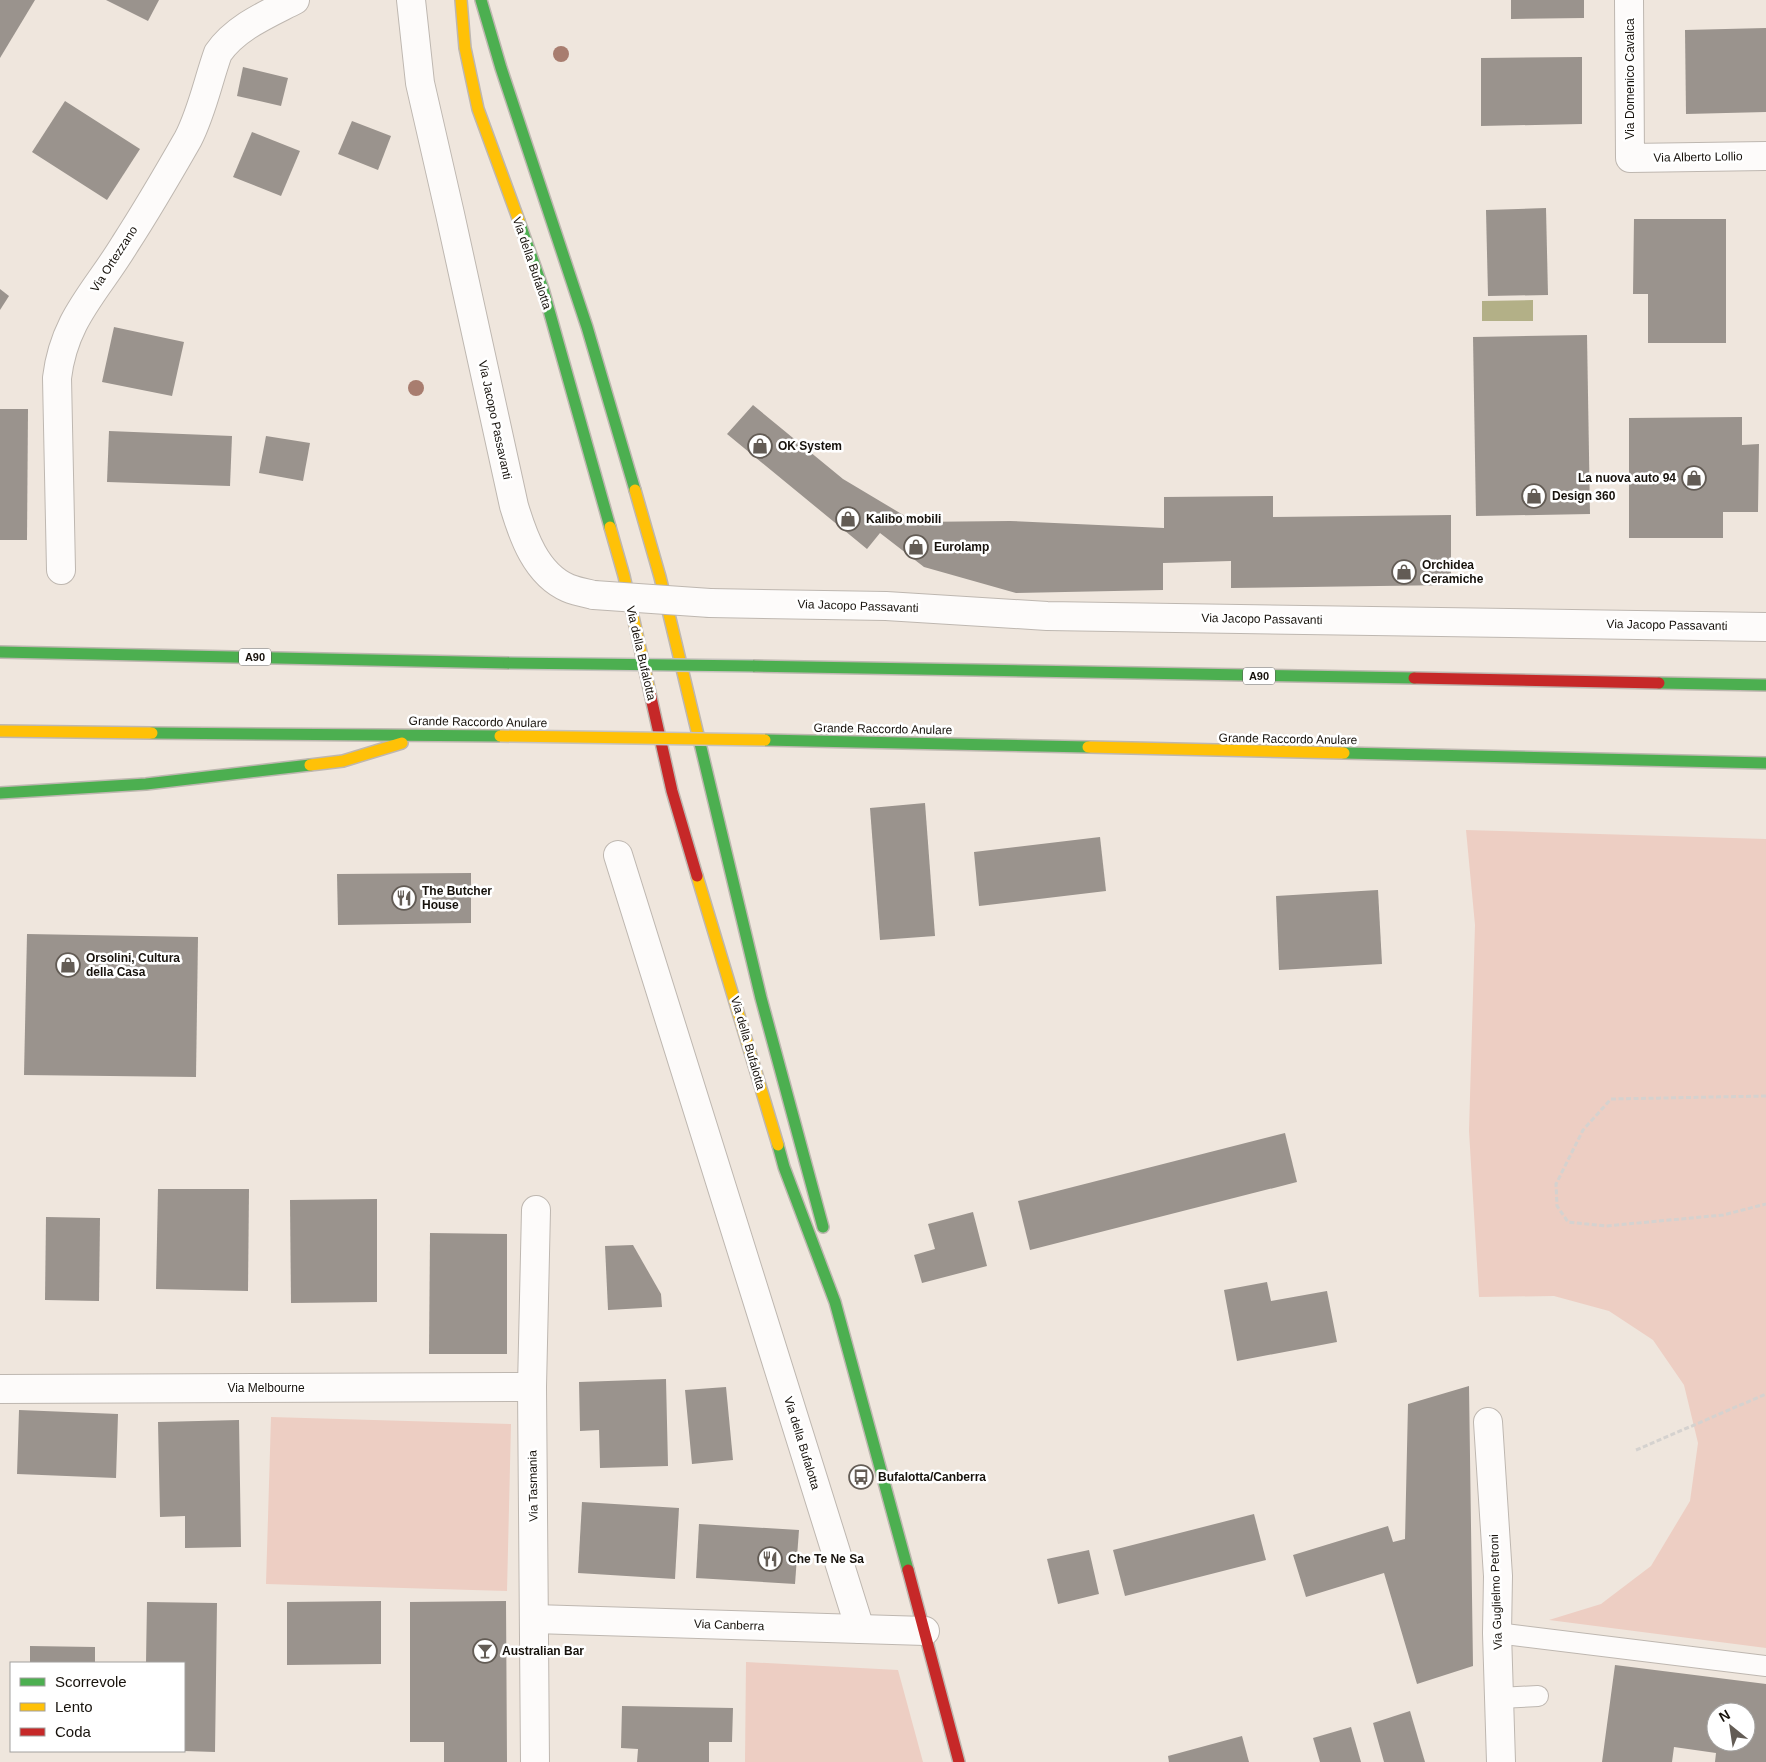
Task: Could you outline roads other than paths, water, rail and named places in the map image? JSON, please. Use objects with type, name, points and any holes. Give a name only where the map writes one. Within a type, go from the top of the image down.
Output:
[{"type":"main road","name":"Via della Bufalotta","points":[[461,0],[465,48],[478,109],[548,308],[624,576],[672,791],[784,1167],[835,1302],[882,1469],[959,1762]]},
{"type":"main road","name":"Via della Bufalotta","points":[[481,0],[501,68],[587,327],[660,577],[761,998],[825,1241],[835,1302]]},
{"type":"main road","name":"A90","points":[[0,652],[1766,685]]},
{"type":"main road","name":"Grande Raccordo Anulare","points":[[0,730],[632,737],[1766,763]]},
{"type":"main road","points":[[0,793],[184,780],[343,761],[427,735]]},
{"type":"street","name":"Via Ortezzano","points":[[61,570],[57,378],[61,353],[70,329],[77,314],[125,245],[188,138],[200,110],[218,53],[230,38],[255,21],[295,0]]},
{"type":"street","name":"Via Jacopo Passavanti","points":[[411,0],[420,83],[514,506],[527,542],[543,568],[567,588],[594,595],[710,603],[886,606],[1047,616],[1766,626]]},
{"type":"street","name":"Via Domenico Cavalca","points":[[1629,0],[1630,158]]},
{"type":"street","name":"Via Alberto Lollio","points":[[1630,158],[1766,156]]},
{"type":"street","name":"Via della Bufalotta","points":[[618,855],[860,1629]]},
{"type":"street","name":"Via Tasmania","points":[[535,1762],[532,1388],[536,1210]]},
{"type":"street","name":"Via Melbourne","points":[[0,1389],[532,1388]]},
{"type":"street","name":"Via Guglielmo Petroni","points":[[1488,1422],[1498,1576],[1497,1634],[1501,1762]]},
{"type":"street","name":"Via Canberra","points":[[534,1619],[925,1630]]},
{"type":"lane","points":[[1497,1634],[1766,1666]]},
{"type":"lane","points":[[1499,1698],[1538,1696]]},
{"type":"place","name":"OK System","points":[[760,446]]},
{"type":"place","name":"La nuova auto 94","points":[[1694,478]]},
{"type":"place","name":"Design 360","points":[[1534,496]]},
{"type":"place","name":"Kalibo mobili","points":[[848,519]]},
{"type":"place","name":"Eurolamp","points":[[916,547]]},
{"type":"place","name":"Orchidea Ceramiche","points":[[1404,572]]},
{"type":"place","name":"The Butcher House","points":[[404,898]]},
{"type":"place","name":"Orsolini, Cultura della Casa","points":[[68,965]]},
{"type":"place","name":"Bufalotta/Canberra","points":[[861,1477]]},
{"type":"place","name":"Che Te Ne Sa","points":[[770,1559]]},
{"type":"place","name":"Australian Bar","points":[[485,1651]]}]
